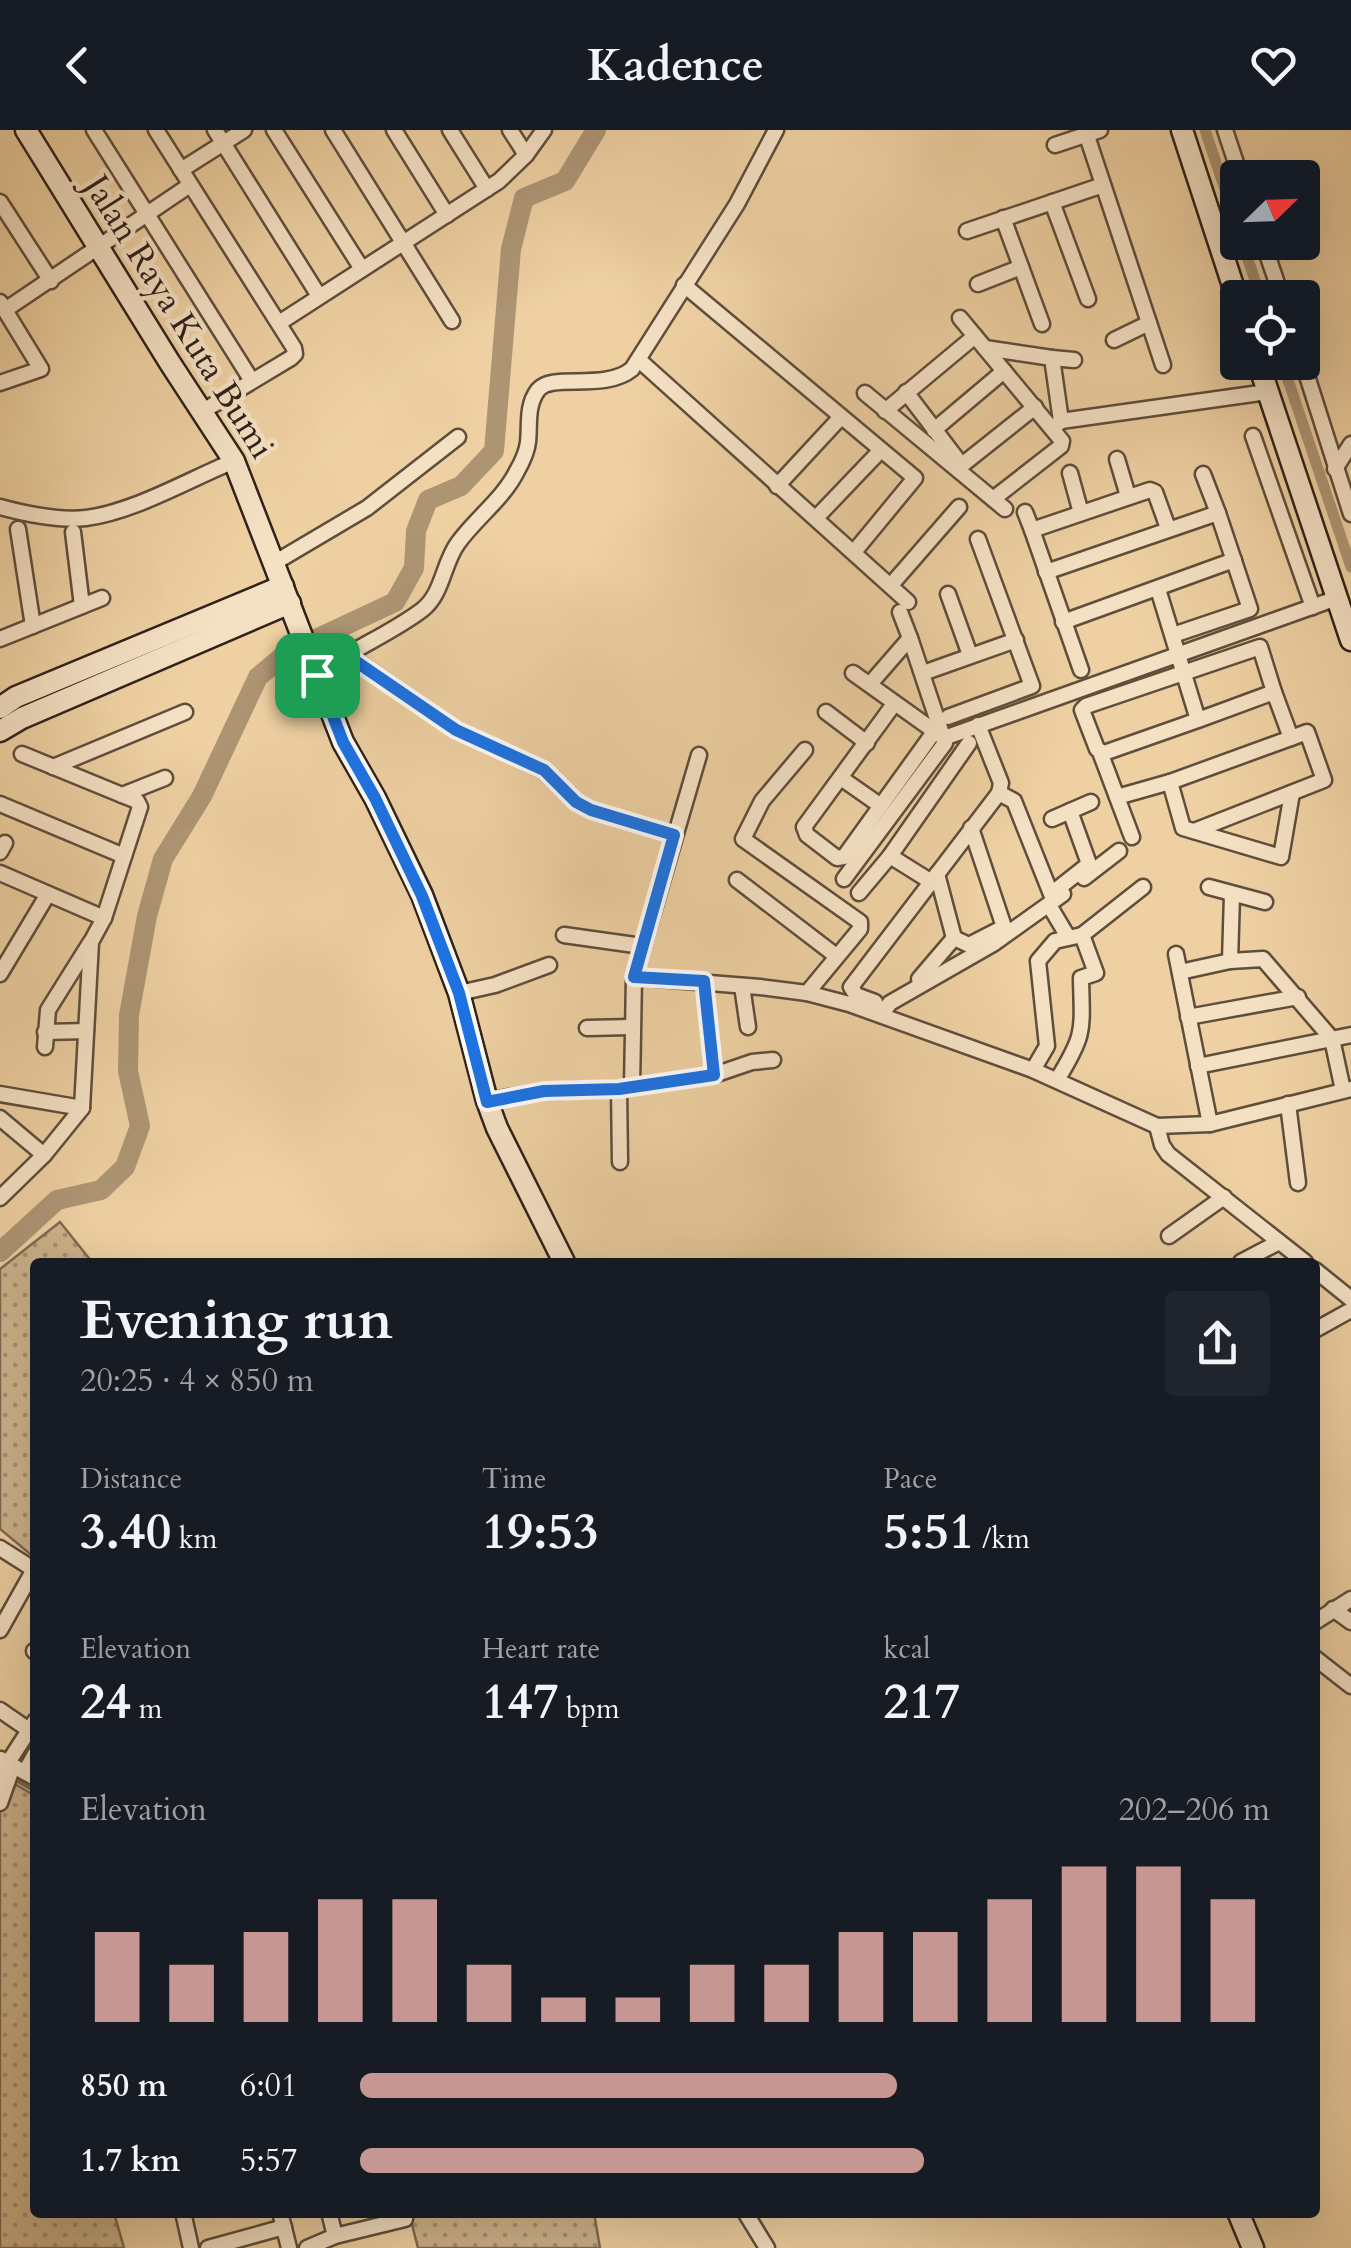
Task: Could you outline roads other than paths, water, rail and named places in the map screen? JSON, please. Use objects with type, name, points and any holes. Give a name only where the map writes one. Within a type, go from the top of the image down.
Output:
[{"type":"street","name":"Jalan Raya Kuta Bumi","points":[[26,130],[234,460],[343,742],[422,896],[459,993],[487,1102],[562,1258]]},
{"type":"street","points":[[94,130],[252,381]]},
{"type":"street","points":[[156,130],[295,354],[203,411]]},
{"type":"street","points":[[181,170],[219,136],[244,130]]},
{"type":"street","points":[[274,130],[362,269]]},
{"type":"street","points":[[333,130],[452,320]]},
{"type":"street","points":[[394,130],[447,215]]},
{"type":"street","points":[[450,130],[487,190]]},
{"type":"street","points":[[510,130],[526,154]]},
{"type":"street","points":[[278,323],[487,190],[526,154],[544,130]]},
{"type":"street","points":[[315,671],[423,609],[433,598],[456,545],[504,492],[518,470],[528,442],[530,409],[538,390],[547,382],[605,382],[622,377],[639,360],[737,204],[776,130]]},
{"type":"street","points":[[1182,130],[1231,280]]},
{"type":"street","points":[[1225,130],[1235,160]]},
{"type":"street","points":[[1055,145],[1090,131],[1103,185],[1164,365]]},
{"type":"street","points":[[219,136],[319,296]]},
{"type":"street","points":[[0,383],[41,369],[3,306],[50,281],[190,185]]},
{"type":"street","points":[[967,231],[1103,185]]},
{"type":"street","points":[[0,202],[50,281]]},
{"type":"street","points":[[1052,202],[1088,299]]},
{"type":"street","points":[[1002,218],[1042,324]]},
{"type":"street","points":[[978,284],[1021,267]]},
{"type":"street","points":[[684,284],[916,480],[854,552]]},
{"type":"street","points":[[960,318],[1036,407],[1057,425],[1267,392]]},
{"type":"street","points":[[1114,340],[1150,323]]},
{"type":"street","points":[[885,411],[906,392],[980,342],[1074,360]]},
{"type":"street","points":[[865,394],[999,504],[1062,441],[1057,425],[1052,358]]},
{"type":"street","points":[[639,360],[891,584],[904,607],[939,735]]},
{"type":"street","points":[[934,430],[1004,371]]},
{"type":"street","points":[[1263,380],[1351,640]]},
{"type":"street","points":[[1308,380],[1351,514]]},
{"type":"street","points":[[906,392],[974,482]]},
{"type":"street","points":[[962,465],[1036,407]]},
{"type":"street","points":[[777,486],[840,418]]},
{"type":"street","points":[[1253,436],[1312,607]]},
{"type":"street","points":[[274,563],[367,508],[458,437]]},
{"type":"street","points":[[1336,468],[1351,444]]},
{"type":"street","points":[[816,518],[880,450]]},
{"type":"street","points":[[1117,459],[1128,496]]},
{"type":"street","points":[[0,507],[88,518],[117,510],[234,460]]},
{"type":"street","points":[[1070,473],[1081,514]]},
{"type":"street","points":[[1173,635],[1250,609],[1204,474]]},
{"type":"street","points":[[1032,530],[1153,490],[1168,528]]},
{"type":"street","points":[[891,584],[959,507]]},
{"type":"street","points":[[1026,512],[1080,670]]},
{"type":"street","points":[[1046,572],[1218,513]]},
{"type":"street","points":[[18,529],[33,626]]},
{"type":"street","points":[[73,532],[82,606]]},
{"type":"street","points":[[948,717],[1032,688],[978,539]]},
{"type":"street","points":[[1063,622],[1234,560]]},
{"type":"street","points":[[1158,589],[1198,720]]},
{"type":"street","points":[[948,594],[970,655]]},
{"type":"street","points":[[0,639],[102,598]]},
{"type":"street","points":[[894,704],[804,827],[804,832],[837,858],[844,858],[939,735],[978,725],[1337,598]]},
{"type":"street","points":[[0,708],[16,697],[238,614],[290,603]]},
{"type":"street","points":[[0,731],[238,614]]},
{"type":"street","points":[[870,684],[910,638]]},
{"type":"street","points":[[923,673],[1016,640]]},
{"type":"street","points":[[1132,838],[1083,707],[1260,648],[1291,738]]},
{"type":"street","points":[[345,654],[456,730],[544,770],[576,802],[674,835]]},
{"type":"street","points":[[844,879],[945,743],[853,672]]},
{"type":"street","points":[[1100,752],[1274,692]]},
{"type":"street","points":[[53,767],[185,712]]},
{"type":"street","points":[[826,712],[868,743]]},
{"type":"street","points":[[878,1009],[850,987],[999,793],[1001,783],[978,725]]},
{"type":"street","points":[[1117,797],[1307,732],[1324,780],[1194,831]]},
{"type":"street","points":[[859,893],[890,856],[969,743]]},
{"type":"street","points":[[805,750],[762,801],[743,839],[860,922],[860,929],[807,993]]},
{"type":"street","points":[[22,754],[122,795],[140,807],[104,918],[48,1010],[46,1040],[86,1031]]},
{"type":"street","points":[[620,1162],[634,977],[698,755]]},
{"type":"street","points":[[122,795],[165,778]]},
{"type":"street","points":[[841,778],[881,806]]},
{"type":"street","points":[[1170,782],[1183,828],[1281,857],[1292,793]]},
{"type":"street","points":[[999,793],[1014,801],[1051,894],[1089,864],[1070,811]]},
{"type":"street","points":[[1052,819],[1091,802]]},
{"type":"street","points":[[0,804],[124,856]]},
{"type":"street","points":[[890,856],[933,878],[954,938],[970,945],[1005,924],[971,828]]},
{"type":"street","points":[[878,1009],[993,944],[1119,851]]},
{"type":"street","points":[[0,874],[104,918]]},
{"type":"street","points":[[737,880],[836,955]]},
{"type":"street","points":[[1032,1070],[1046,1046],[1038,960],[1055,941],[1075,936],[1143,887]]},
{"type":"street","points":[[1209,887],[1265,902]]},
{"type":"street","points":[[0,974],[48,894]]},
{"type":"street","points":[[1230,961],[1232,896]]},
{"type":"street","points":[[1049,905],[1075,936],[1096,973],[1080,978],[1084,1012],[1081,1031],[1076,1050],[1057,1080]]},
{"type":"street","points":[[564,935],[642,946]]},
{"type":"street","points":[[919,979],[954,938]]},
{"type":"street","points":[[0,1198],[44,1155],[82,1108],[91,942]]},
{"type":"street","points":[[1176,954],[1210,1124]]},
{"type":"street","points":[[634,977],[807,993],[878,1009],[1057,1080],[1157,1126],[1210,1124],[1347,1090],[1332,1039],[1263,959],[1230,961],[1180,972]]},
{"type":"street","points":[[459,993],[495,985],[548,965]]},
{"type":"street","points":[[704,981],[714,1075]]},
{"type":"street","points":[[742,986],[748,1027]]},
{"type":"street","points":[[1188,1017],[1298,997]]},
{"type":"street","points":[[587,1028],[631,1027]]},
{"type":"street","points":[[1198,1066],[1351,1035]]},
{"type":"street","points":[[487,1102],[544,1091],[625,1088],[714,1075],[752,1062],[773,1060]]},
{"type":"street","points":[[0,1094],[82,1108]]},
{"type":"street","points":[[1288,1104],[1298,1183]]},
{"type":"street","points":[[0,1118],[44,1155]]},
{"type":"street","points":[[1157,1126],[1168,1154],[1300,1258]]},
{"type":"street","points":[[1169,1236],[1224,1197]]},
{"type":"street","points":[[1249,1258],[1279,1242]]},
{"type":"street","points":[[1320,1274],[1351,1299]]},
{"type":"street","points":[[1320,1327],[1351,1310]]},
{"type":"street","points":[[0,1548],[30,1569]]},
{"type":"street","points":[[0,1630],[30,1574]]},
{"type":"street","points":[[1320,1619],[1351,1600]]},
{"type":"street","points":[[1334,1609],[1351,1622]]},
{"type":"street","points":[[1320,1662],[1351,1686]]},
{"type":"street","points":[[0,1710],[30,1725]]},
{"type":"street","points":[[0,1803],[30,1731]]},
{"type":"street","points":[[184,2218],[192,2248]]},
{"type":"street","points":[[331,2218],[335,2236]]},
{"type":"street","points":[[307,2248],[381,2218],[405,2219]]},
{"type":"street","points":[[749,2218],[767,2248]]},
{"type":"street","points":[[1240,2218],[1253,2248]]},
{"type":"street","points":[[208,2248],[282,2220],[290,2248]]},
{"type":"waterway","points":[[0,1252],[57,1200],[101,1190],[125,1167],[140,1126],[128,1071],[129,1015],[147,916],[163,859],[202,796],[258,677],[288,652],[395,602],[414,568],[416,531],[428,500],[461,486],[494,451],[511,249],[524,198],[565,181],[596,130]]},
{"type":"waterway","points":[[1205,130],[1220,175]]},
{"type":"waterway","points":[[1248,260],[1255,280]]},
{"type":"waterway","points":[[1288,380],[1351,567]]},
{"type":"waterway","points":[[16,1780],[30,1788]]}]
